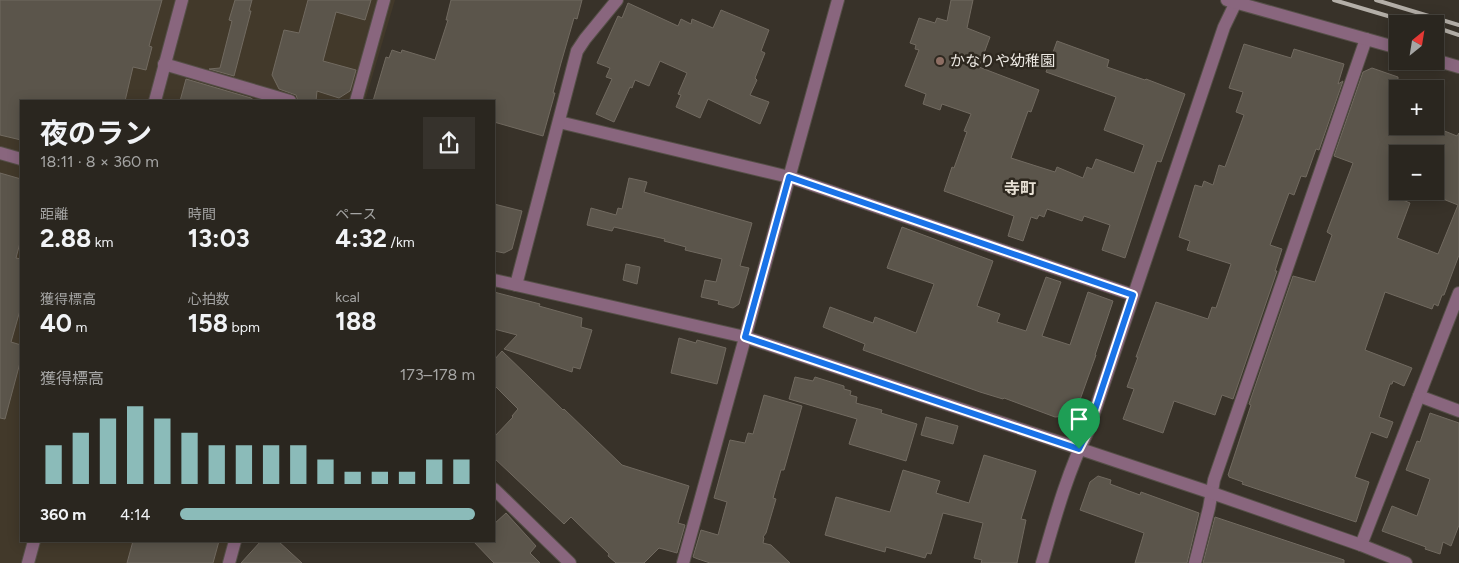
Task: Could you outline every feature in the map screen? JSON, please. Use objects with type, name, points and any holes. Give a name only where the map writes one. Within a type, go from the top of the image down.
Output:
[{"type":"street","points":[[155,100],[182,0]]},
{"type":"street","points":[[356,100],[384,0]]},
{"type":"street","points":[[516,285],[577,51],[617,0]]},
{"type":"street","points":[[683,563],[838,0]]},
{"type":"street","points":[[1042,563],[1060,501],[1079,449],[1088,431],[1234,1],[1389,45]]},
{"type":"street","points":[[1195,563],[1214,480],[1366,39]]},
{"type":"street","points":[[1444,63],[1459,67]]},
{"type":"street","points":[[164,64],[287,100]]},
{"type":"street","points":[[559,122],[789,177],[1133,295]]},
{"type":"street","points":[[0,153],[20,159]]},
{"type":"street","points":[[495,280],[745,337],[1212,493],[1361,545],[1406,563]]},
{"type":"street","points":[[1361,545],[1459,293]]},
{"type":"street","points":[[1420,396],[1459,411]]},
{"type":"street","points":[[495,490],[570,563]]},
{"type":"street","points":[[28,563],[34,542]]},
{"type":"street","points":[[230,563],[236,542]]},
{"type":"shaded area","points":[[0,0],[395,0],[365,100],[20,100],[20,542],[238,542],[232,563],[0,563]]},
{"type":"building","points":[[0,0],[162,0],[149,46],[152,47],[146,70],[133,67],[125,100],[20,100],[20,140],[0,135]]},
{"type":"building","points":[[235,0],[252,0],[249,11],[251,11],[234,76],[209,69],[220,68],[232,21],[229,20]]},
{"type":"building","points":[[308,0],[371,0],[365,20],[336,12],[323,61],[356,70],[350,91],[339,98],[317,91],[316,100],[298,100],[296,95],[279,89],[272,75],[284,30],[299,33]]},
{"type":"building","points":[[451,0],[582,0],[577,19],[574,18],[561,63],[543,136],[495,122],[495,100],[373,100],[386,57],[389,58],[392,50],[401,53],[402,50],[435,60],[448,20],[446,20]]},
{"type":"building","points":[[951,0],[973,0],[967,28],[990,37],[979,67],[1039,90],[1031,112],[1028,111],[1011,158],[1055,172],[1057,167],[1083,178],[1087,167],[1092,169],[1096,159],[1134,173],[1144,145],[1104,130],[1116,97],[1046,72],[1057,41],[1109,60],[1107,67],[1185,94],[1161,162],[1157,161],[1125,258],[1102,250],[1110,225],[1084,216],[1082,221],[1047,209],[1044,217],[1039,215],[1037,219],[1031,217],[1023,241],[1008,236],[1014,216],[944,191],[967,132],[964,131],[971,114],[942,104],[940,110],[923,104],[926,94],[905,86],[919,50],[915,49],[916,45],[910,43],[919,18],[935,23],[937,18],[947,21]]},
{"type":"building","points":[[628,3],[678,26],[681,19],[691,24],[692,19],[713,28],[721,10],[769,30],[761,51],[765,53],[755,78],[757,80],[750,95],[769,102],[760,124],[708,99],[700,118],[676,107],[681,95],[678,94],[687,73],[660,61],[649,86],[635,80],[614,122],[596,114],[612,79],[606,77],[610,68],[597,63],[618,16],[622,18]]},
{"type":"building","points":[[1244,44],[1291,58],[1294,49],[1344,64],[1338,84],[1343,81],[1319,150],[1316,149],[1306,177],[1301,176],[1294,195],[1289,193],[1270,245],[1282,249],[1275,271],[1277,271],[1233,399],[1222,395],[1215,415],[1174,401],[1163,433],[1123,419],[1134,389],[1127,387],[1156,302],[1208,319],[1212,307],[1216,308],[1231,264],[1187,250],[1190,241],[1179,237],[1195,185],[1202,187],[1204,181],[1213,185],[1219,165],[1225,167],[1244,115],[1236,112],[1243,92],[1229,88]]},
{"type":"building","points":[[1372,68],[1398,77],[1398,80],[1389,80],[1389,135],[1444,135],[1444,131],[1457,136],[1459,133],[1459,255],[1444,295],[1442,295],[1438,306],[1434,304],[1432,309],[1385,292],[1365,350],[1412,368],[1404,386],[1393,381],[1390,384],[1379,417],[1393,422],[1387,438],[1371,432],[1355,477],[1369,482],[1356,522],[1242,484],[1243,482],[1228,475],[1251,405],[1249,404],[1293,276],[1315,282],[1332,235],[1327,232],[1353,163],[1334,156],[1363,72]]},
{"type":"building","points":[[186,79],[254,100],[180,100]]},
{"type":"building","points":[[0,173],[20,179],[20,243],[16,258],[20,259],[20,310],[11,342],[20,345],[20,363],[5,419],[0,418]]},
{"type":"building","points":[[629,178],[647,182],[644,192],[752,223],[740,266],[749,268],[739,304],[733,308],[718,304],[719,301],[701,297],[705,280],[716,282],[722,259],[685,250],[686,247],[664,241],[665,239],[614,227],[612,231],[587,225],[591,208],[616,215],[618,208],[622,209]]},
{"type":"building","points":[[495,204],[522,211],[512,249],[504,253],[495,251]]},
{"type":"building","points":[[902,227],[993,261],[977,306],[1000,314],[997,322],[1026,331],[1046,277],[1061,282],[1042,336],[1070,345],[1088,292],[1113,301],[1076,411],[1069,416],[1055,417],[863,350],[865,344],[823,327],[830,307],[873,323],[875,317],[916,333],[934,284],[887,268]]},
{"type":"building","points":[[626,264],[640,267],[637,284],[623,280]]},
{"type":"building","points":[[495,292],[540,304],[539,306],[582,318],[581,327],[592,330],[580,369],[573,367],[572,372],[504,349],[517,335],[495,329]]},
{"type":"building","points":[[679,338],[696,343],[697,340],[726,348],[717,384],[671,373]]},
{"type":"building","points":[[502,351],[622,465],[689,486],[678,523],[685,525],[677,553],[659,548],[644,563],[616,563],[571,517],[564,524],[495,459],[495,436],[518,409],[495,386],[495,359]]},
{"type":"building","points":[[795,377],[813,381],[815,377],[844,386],[844,389],[851,391],[850,395],[857,397],[856,403],[882,410],[881,413],[917,424],[906,461],[849,444],[857,419],[789,399]]},
{"type":"building","points":[[764,395],[802,406],[784,470],[781,470],[773,498],[776,499],[766,533],[763,537],[763,543],[771,545],[790,563],[710,563],[693,557],[701,530],[718,535],[727,502],[714,498],[730,440],[745,443],[748,433],[753,434]]},
{"type":"building","points":[[1430,413],[1459,423],[1459,525],[1451,546],[1443,542],[1440,554],[1382,531],[1392,506],[1417,516],[1430,479],[1406,470],[1417,441],[1420,442]]},
{"type":"building","points":[[926,417],[958,426],[953,444],[921,435]]},
{"type":"building","points":[[984,455],[1036,471],[1021,519],[1026,520],[1017,563],[981,563],[982,560],[974,558],[983,523],[943,513],[931,554],[927,553],[925,558],[886,547],[885,552],[825,535],[836,497],[890,512],[903,470],[940,481],[936,493],[969,503]]},
{"type":"building","points":[[1098,476],[1111,480],[1110,484],[1140,495],[1141,492],[1199,513],[1187,563],[1135,563],[1144,533],[1080,510],[1090,482]]},
{"type":"building","points":[[506,513],[536,546],[530,553],[540,563],[494,563],[474,542],[495,542],[495,523]]},
{"type":"building","points":[[1215,517],[1344,560],[1344,563],[1203,563]]},
{"type":"building","points":[[133,542],[219,542],[213,563],[127,563]]},
{"type":"building","points":[[260,542],[279,542],[302,563],[241,563]]},
{"type":"railway","points":[[1334,0],[1389,16]]},
{"type":"railway","points":[[1376,0],[1459,25]]},
{"type":"railway","points":[[1444,30],[1459,35]]},
{"type":"place","name":"かなりや幼稚園","points":[[940,61]]},
{"type":"district","name":"寺町","points":[[1020,188]]},
{"type":"route","points":[[789,177],[1133,295],[1088,431],[1079,449],[745,337],[789,177]]}]
